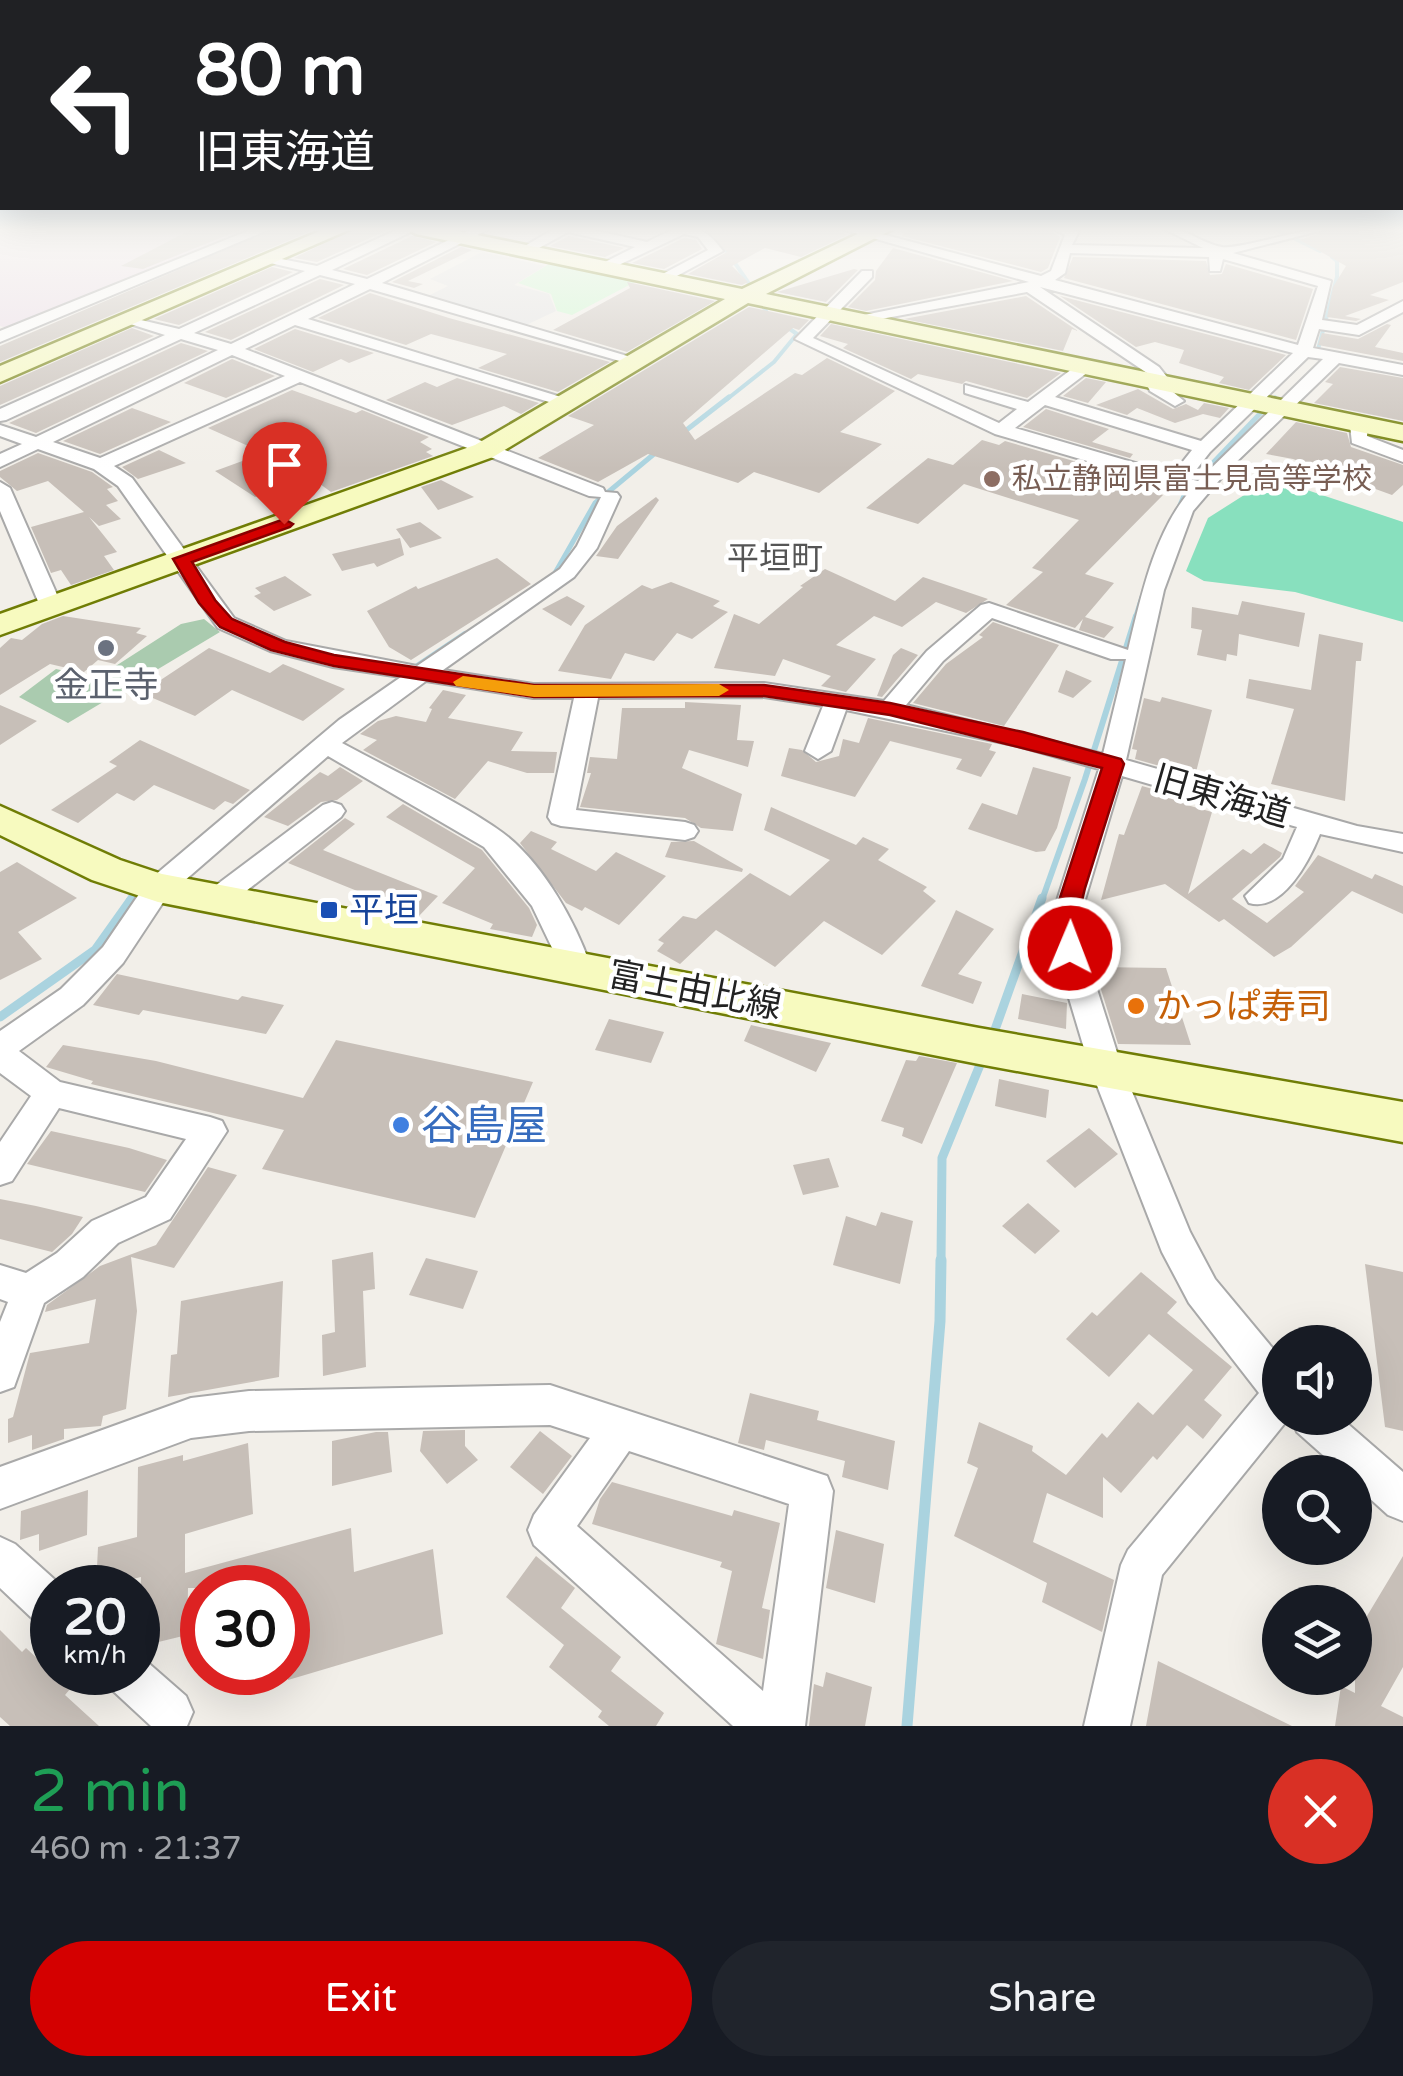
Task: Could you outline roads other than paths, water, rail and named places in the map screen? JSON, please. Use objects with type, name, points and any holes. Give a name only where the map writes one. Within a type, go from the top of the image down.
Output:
[{"type":"street","points":[[0,337],[68,309]]},
{"type":"street","points":[[0,1373],[15,1287],[70,1265],[105,1232],[158,1208],[210,1131],[50,1093],[0,1051],[72,996],[113,955],[150,885],[326,744],[408,672],[566,573],[587,548],[603,494],[484,451],[230,349],[84,309]]},
{"type":"street","points":[[0,375],[154,309]]},
{"type":"street","points":[[0,416],[237,309]]},
{"type":"street","points":[[0,460],[314,309]]},
{"type":"street","points":[[451,309],[636,361]]},
{"type":"street","points":[[0,625],[421,477],[484,451],[725,309]]},
{"type":"street","points":[[808,309],[1086,366],[1169,392],[1252,401],[1403,433]]},
{"type":"street","points":[[834,309],[804,339],[1001,430],[1186,485]]},
{"type":"street","points":[[864,320],[926,309]]},
{"type":"street","points":[[965,309],[982,314]]},
{"type":"street","points":[[1070,309],[1153,370],[1169,392]]},
{"type":"street","points":[[1136,309],[1306,351],[1403,370]]},
{"type":"street","points":[[1262,1366],[1202,1291],[1175,1240],[1105,1066],[1070,948],[1067,913],[1100,760],[1153,590],[1184,510],[1186,485],[1204,448],[1306,351],[1319,309]]},
{"type":"street","points":[[1315,324],[1359,330],[1398,309]]},
{"type":"street","points":[[292,319],[565,401]]},
{"type":"street","points":[[1186,485],[1284,408],[1333,357]]},
{"type":"street","points":[[1001,430],[1086,366]]},
{"type":"street","points":[[100,464],[299,376]]},
{"type":"street","points":[[970,390],[1204,448]]},
{"type":"street","points":[[1360,424],[1358,438],[1403,456]]},
{"type":"street","name":"旧東海道","points":[[0,430],[100,464],[125,482],[226,623],[278,646],[334,660],[534,691],[764,690],[890,709],[1100,760],[1312,822],[1403,844]]},
{"type":"street","points":[[0,488],[51,606]]},
{"type":"street","points":[[0,545],[22,533]]},
{"type":"street","points":[[890,709],[935,656],[989,610],[1118,654]]},
{"type":"street","points":[[587,692],[561,817],[684,831]]},
{"type":"street","points":[[818,750],[836,701]]},
{"type":"street","points":[[326,744],[494,840],[510,854],[561,932],[576,967]]},
{"type":"street","points":[[216,899],[332,811]]},
{"type":"street","name":"富士由比線","points":[[0,819],[150,885],[1403,1122]]},
{"type":"street","points":[[1260,896],[1294,864],[1312,822]]},
{"type":"street","points":[[0,1170],[50,1093]]},
{"type":"street","points":[[0,1488],[191,1418],[249,1411],[550,1406],[812,1491],[782,1726]]},
{"type":"street","points":[[1106,1726],[1142,1565],[1262,1420]]},
{"type":"street","points":[[618,1431],[549,1530],[768,1726]]},
{"type":"street","points":[[1330,1435],[1403,1500]]},
{"type":"street","points":[[0,1559],[30,1586]]},
{"type":"street","points":[[151,1695],[170,1712]]},
{"type":"waterway","points":[[764,309],[768,315]]},
{"type":"waterway","points":[[1316,357],[1329,309]]},
{"type":"waterway","points":[[726,400],[774,362],[797,334],[784,325]]},
{"type":"waterway","points":[[680,435],[729,397]]},
{"type":"waterway","points":[[1178,510],[1186,491],[1275,398]]},
{"type":"waterway","points":[[555,573],[595,503],[660,449]]},
{"type":"waterway","points":[[1135,619],[1142,597]]},
{"type":"waterway","points":[[1042,900],[1136,616]]},
{"type":"waterway","points":[[410,671],[465,634]]},
{"type":"waterway","points":[[129,900],[143,888]]},
{"type":"waterway","points":[[0,1017],[95,950],[132,898]]},
{"type":"waterway","points":[[992,1038],[1042,898]]},
{"type":"waterway","points":[[941,1262],[942,1158],[984,1055]]},
{"type":"waterway","points":[[907,1726],[940,1321],[941,1260]]},
{"type":"place","name":"私立静岡県富士見高等学校","points":[[992,479]]},
{"type":"place","name":"金正寺","points":[[106,648]]},
{"type":"place","name":"平垣","points":[[329,910]]},
{"type":"place","name":"かっぱ寿司","points":[[1136,1006]]},
{"type":"place","name":"谷島屋","points":[[401,1125]]},
{"type":"district","name":"平垣町","points":[[775,558]]}]
